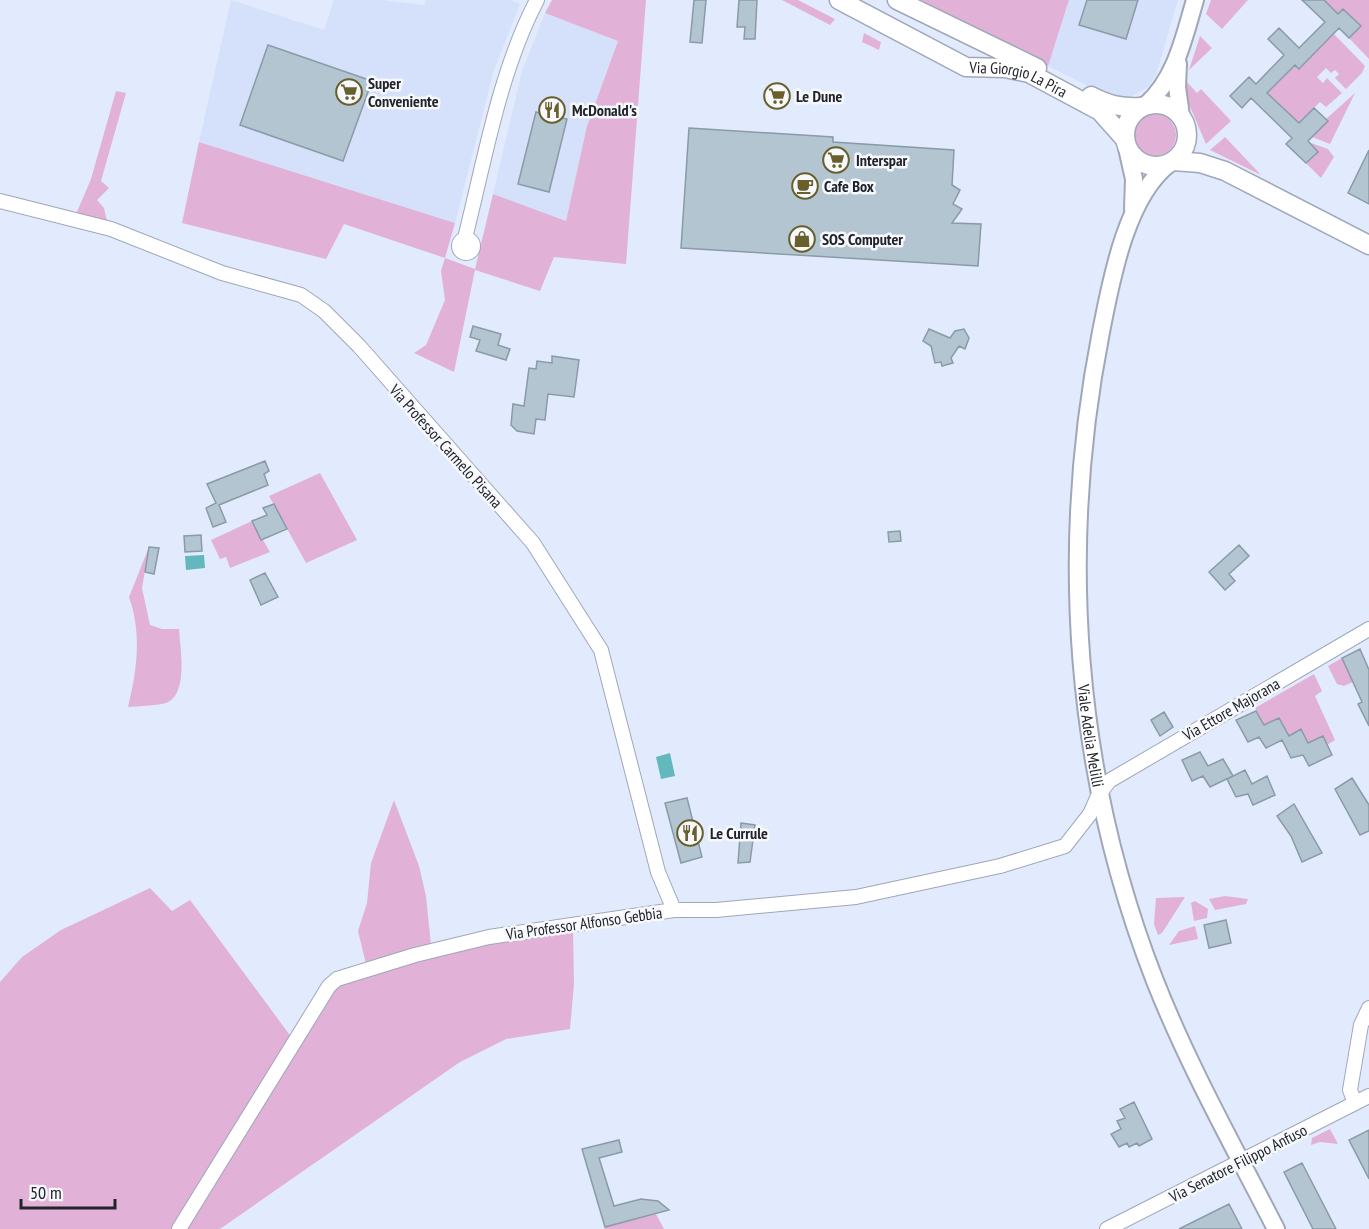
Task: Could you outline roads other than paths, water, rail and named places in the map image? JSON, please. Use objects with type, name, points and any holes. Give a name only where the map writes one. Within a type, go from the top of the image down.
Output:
[{"type":"main road","name":"Via Giorgio La Pira","points":[[839,0],[966,67],[1005,68],[1029,73],[1100,111],[1125,143]]},
{"type":"main road","name":"Via Giorgio La Pira","points":[[897,0],[1108,105],[1143,106]]},
{"type":"main road","points":[[1225,171],[1202,152],[1183,121],[1165,105],[1143,106],[1128,120],[1125,143],[1140,162],[1150,166],[1171,162],[1200,163],[1225,171],[1369,245]]},
{"type":"main road","points":[[1171,162],[1179,156],[1186,141],[1183,121]]},
{"type":"street","points":[[465,238],[500,99],[525,22],[537,0]]},
{"type":"street","points":[[1143,106],[1163,86],[1178,55],[1195,0]]},
{"type":"street","points":[[1178,55],[1177,87],[1183,121]]},
{"type":"street","points":[[1125,143],[1134,179],[1133,212]]},
{"type":"street","points":[[1133,212],[1156,175],[1171,162]]},
{"type":"street","name":"Via Professor Carmelo Pisana","points":[[0,201],[111,229],[222,273],[301,295],[324,311],[359,346],[533,543],[601,650],[658,872],[674,910]]},
{"type":"street","name":"Viale Adelia Melilli","points":[[1133,212],[1112,283],[1086,420],[1080,481],[1078,637],[1083,696],[1098,796],[1129,904],[1155,980],[1185,1053],[1276,1229]]},
{"type":"street","name":"Via Ettore Majorana","points":[[1098,796],[1109,781],[1368,631]]},
{"type":"street","name":"Via Professor Alfonso Gebbia","points":[[179,1229],[328,987],[337,979],[415,955],[489,937],[674,910],[716,910],[856,897],[1000,866],[1065,846],[1090,814],[1098,796]]},
{"type":"street","points":[[1355,1103],[1350,1090],[1361,1025],[1369,1008]]},
{"type":"street","name":"Via Senatore Filippo Anfuso","points":[[1107,1229],[1369,1096]]},
{"type":"place","name":"Super Conveniente","points":[[349,92]]},
{"type":"place","name":"Le Dune","points":[[777,96]]},
{"type":"place","name":"McDonald's","points":[[552,110]]},
{"type":"place","name":"Interspar","points":[[836,160]]},
{"type":"place","name":"Cafe Box","points":[[805,186]]},
{"type":"place","name":"SOS Computer","points":[[802,239]]},
{"type":"place","name":"Le Currule","points":[[690,833]]}]
